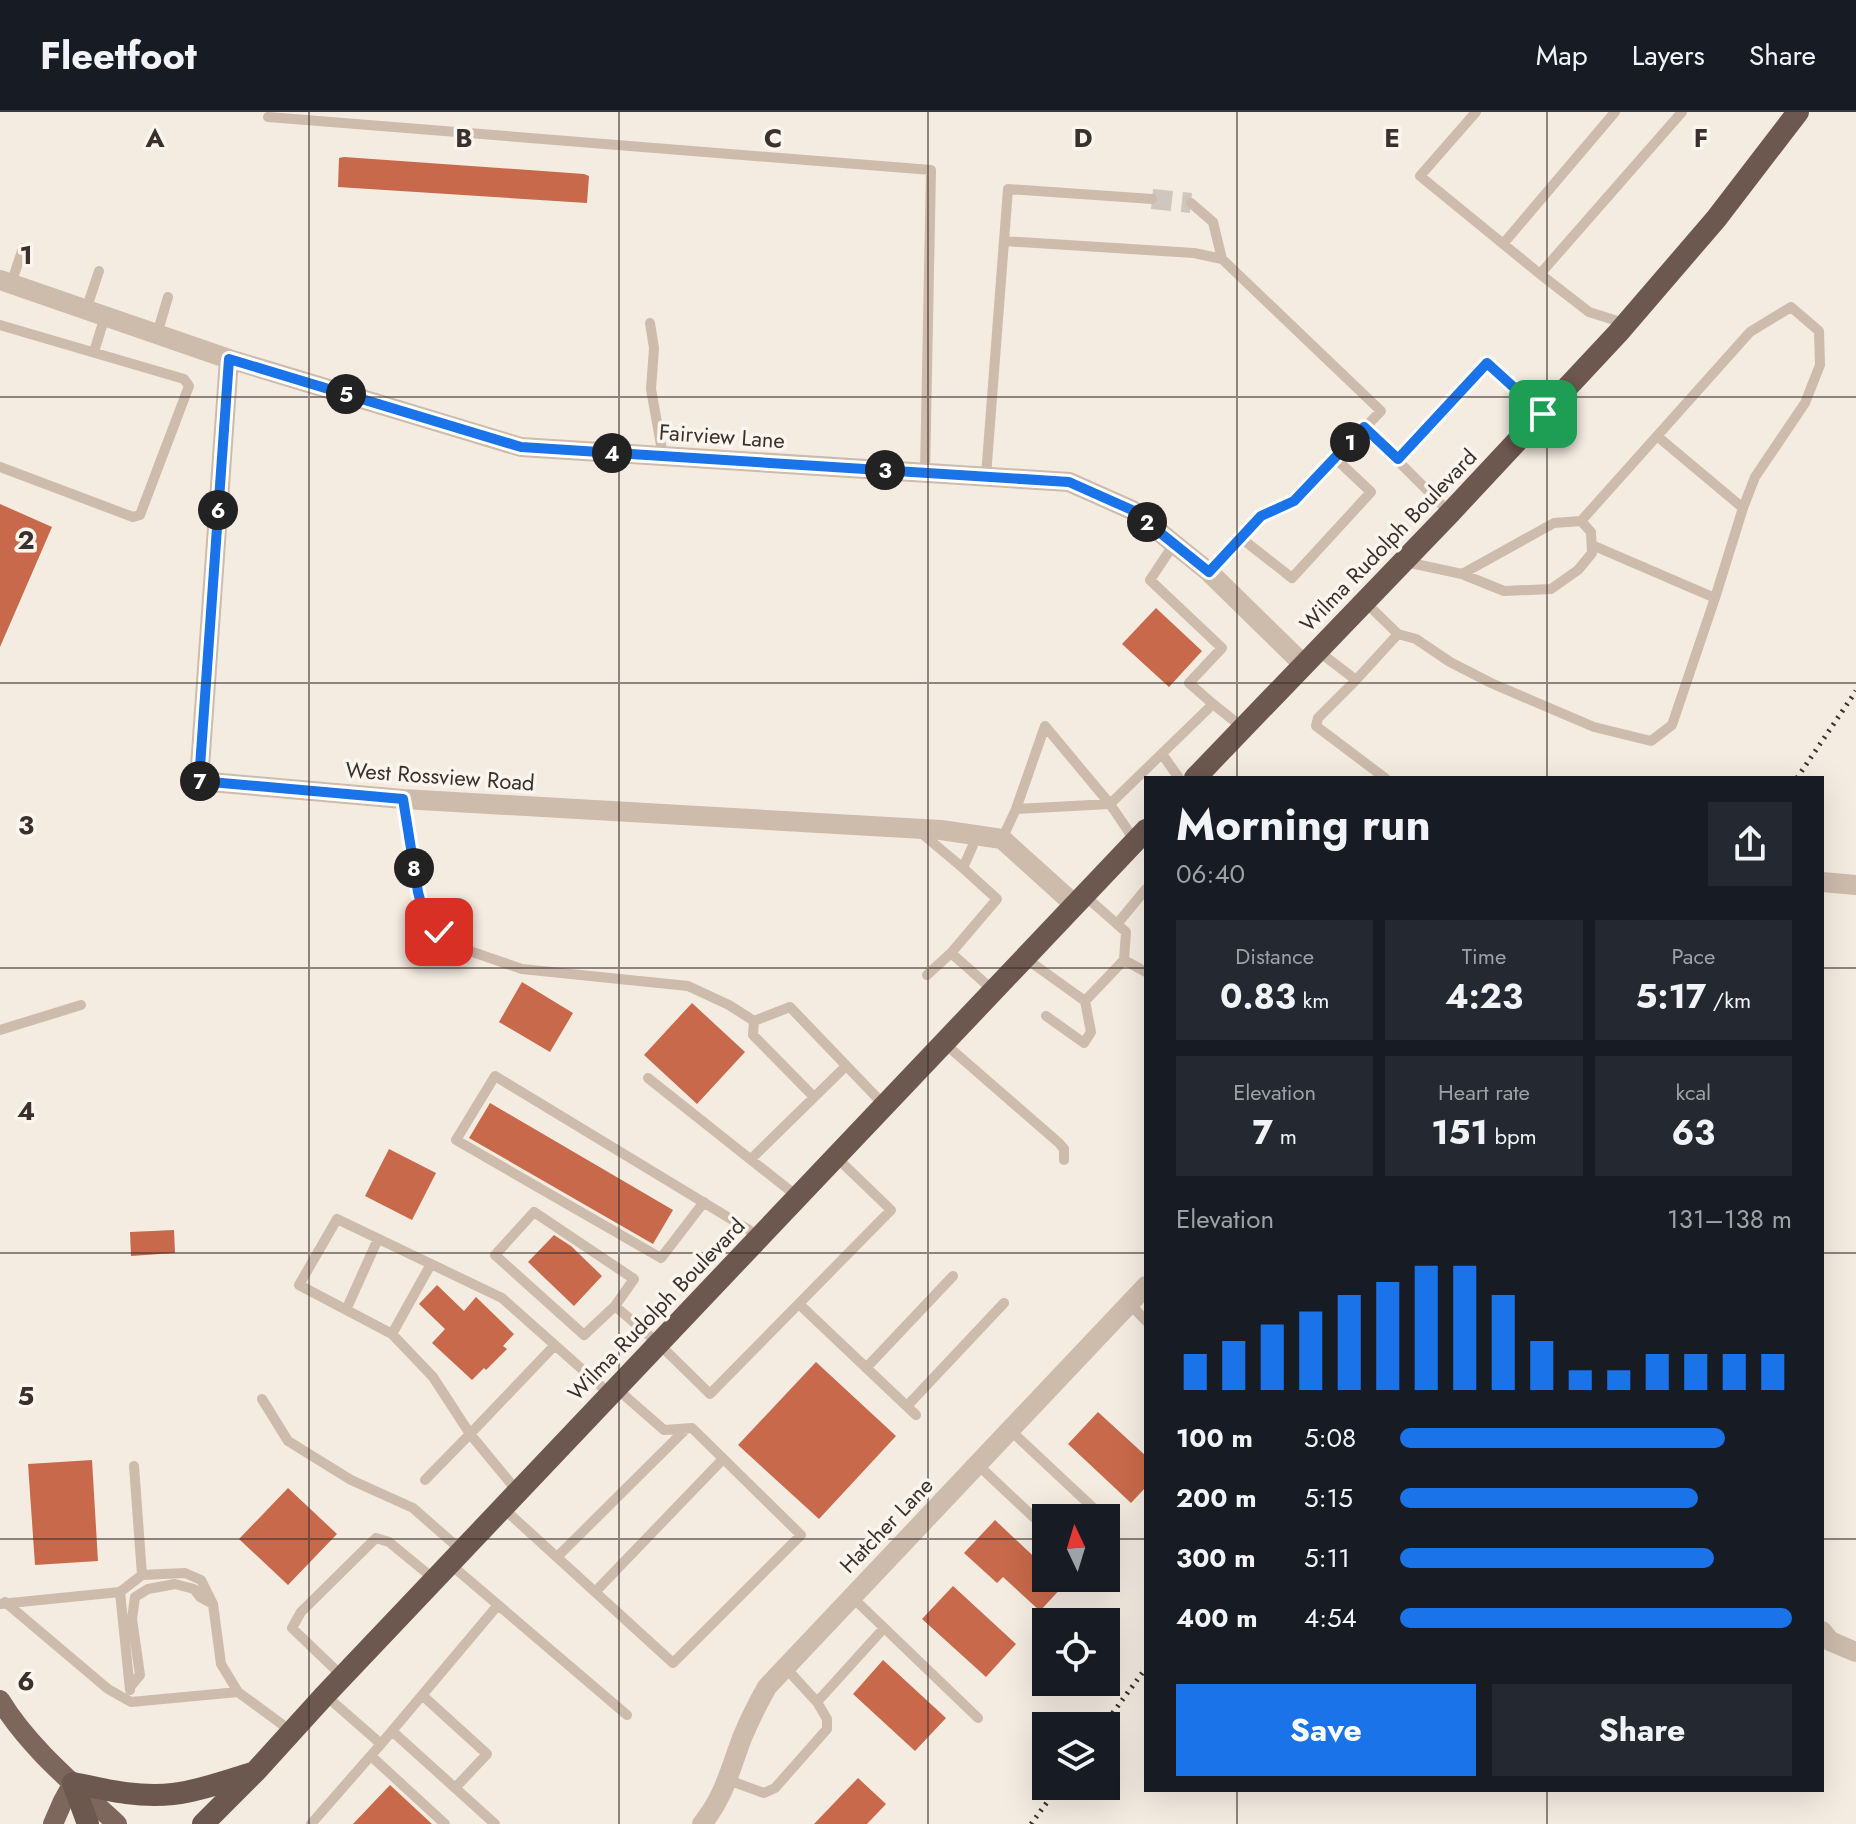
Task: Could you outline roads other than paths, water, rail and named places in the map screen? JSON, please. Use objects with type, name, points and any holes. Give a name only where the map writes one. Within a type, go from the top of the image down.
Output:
[{"type":"highway","name":"Wilma Rudolph Boulevard","points":[[1197,776],[1404,562],[1626,324],[1716,219],[1798,112]]},
{"type":"highway","name":"Wilma Rudolph Boulevard","points":[[203,1824],[1143,834]]},
{"type":"highway","points":[[73,1783],[130,1794],[175,1794],[255,1772]]},
{"type":"highway","points":[[73,1783],[88,1824]]},
{"type":"main road","points":[[0,1700],[11,1719],[117,1824]]},
{"type":"main road","points":[[53,1824],[73,1783]]},
{"type":"street","name":"Fairview Lane","points":[[6,282],[229,359],[521,447],[1069,482],[1132,510],[1311,658]]},
{"type":"street","name":"West Rossview Road","points":[[229,359],[199,781],[403,799],[916,829],[1002,839]]},
{"type":"street","points":[[1002,839],[1080,900]]},
{"type":"street","points":[[1824,882],[1856,885]]},
{"type":"street","name":"Hatcher Lane","points":[[702,1824],[715,1808],[728,1780],[758,1703],[784,1666],[1144,1288]]},
{"type":"street","points":[[1824,1634],[1830,1641],[1856,1652]]},
{"type":"lane","points":[[1476,112],[1420,176],[1589,312],[1626,324]]},
{"type":"lane","points":[[1503,244],[1615,112]]},
{"type":"lane","points":[[1540,274],[1682,112]]},
{"type":"lane","points":[[268,117],[931,170],[925,473]]},
{"type":"lane","points":[[986,476],[1008,189],[1152,199]]},
{"type":"lane","points":[[1191,203],[1213,222],[1222,259]]},
{"type":"lane","points":[[1004,241],[1194,253],[1222,259],[1381,411],[1294,501],[1261,516],[1209,572]]},
{"type":"lane","points":[[6,282],[23,248]]},
{"type":"lane","points":[[94,352],[99,271]]},
{"type":"lane","points":[[157,334],[168,297]]},
{"type":"lane","points":[[1365,602],[1398,634],[1416,639],[1450,662],[1491,683],[1594,727],[1651,741],[1672,725],[1755,477],[1805,403],[1820,365],[1819,331],[1791,307],[1750,332],[1581,521],[1554,523],[1462,574]]},
{"type":"lane","points":[[650,323],[654,348],[651,389],[663,456]]},
{"type":"lane","points":[[0,325],[184,379],[189,386],[140,515],[133,517],[0,467]]},
{"type":"lane","points":[[1398,459],[1487,363],[1543,414]]},
{"type":"lane","points":[[1364,427],[1450,513]]},
{"type":"lane","points":[[1657,436],[1743,508]]},
{"type":"lane","points":[[1241,538],[1292,578],[1371,492],[1335,458]]},
{"type":"lane","points":[[1404,562],[1462,574],[1504,591],[1551,589],[1578,570],[1592,553],[1591,532],[1581,521]]},
{"type":"lane","points":[[1174,544],[1150,580],[1222,648],[1189,683],[1242,727]]},
{"type":"lane","points":[[1592,545],[1715,598]]},
{"type":"lane","points":[[1382,776],[1316,726],[1318,718],[1398,634]]},
{"type":"lane","points":[[1311,658],[1356,680]]},
{"type":"lane","points":[[1016,809],[1110,804],[1213,704]]},
{"type":"lane","points":[[1002,839],[1016,809],[1045,726],[1110,804],[1143,834]]},
{"type":"lane","points":[[1162,754],[1178,776]]},
{"type":"lane","points":[[403,799],[424,915],[455,946],[522,969],[688,986],[729,1005],[754,1021]]},
{"type":"lane","points":[[916,829],[997,899],[951,953],[927,975]]},
{"type":"lane","points":[[963,868],[977,836]]},
{"type":"lane","points":[[1117,924],[1144,891]]},
{"type":"lane","points":[[1080,900],[1126,932],[1124,960],[1085,1001]]},
{"type":"lane","points":[[951,953],[994,991]]},
{"type":"lane","points":[[1025,958],[1085,1001],[1091,1032],[1084,1043],[1046,1016]]},
{"type":"lane","points":[[1124,960],[1144,971]]},
{"type":"lane","points":[[0,1030],[81,1005]]},
{"type":"lane","points":[[754,1021],[790,1007],[884,1106]]},
{"type":"lane","points":[[754,1021],[753,1035],[814,1097]]},
{"type":"lane","points":[[944,1043],[1059,1143],[1064,1149],[1064,1160]]},
{"type":"lane","points":[[751,1159],[846,1066]]},
{"type":"lane","points":[[704,1202],[661,1258],[456,1140],[495,1076],[704,1202],[761,1237]]},
{"type":"lane","points":[[648,1078],[798,1197]]},
{"type":"lane","points":[[615,1306],[710,1394],[891,1210],[836,1157]]},
{"type":"lane","points":[[534,1212],[634,1279],[615,1306],[584,1335],[495,1255],[534,1212]]},
{"type":"lane","points":[[337,1219],[431,1264],[502,1298],[555,1345],[664,1430],[692,1428],[801,1535],[673,1663],[557,1557],[510,1500],[433,1377],[392,1334],[299,1285],[337,1219]]},
{"type":"lane","points":[[346,1310],[378,1239]]},
{"type":"lane","points":[[392,1334],[431,1264]]},
{"type":"lane","points":[[866,1368],[953,1276]]},
{"type":"lane","points":[[907,1406],[1004,1303]]},
{"type":"lane","points":[[1129,1303],[1144,1319]]},
{"type":"lane","points":[[799,1304],[916,1415]]},
{"type":"lane","points":[[425,1480],[555,1345]]},
{"type":"lane","points":[[262,1399],[288,1441],[351,1480],[413,1508],[449,1565]]},
{"type":"lane","points":[[557,1557],[687,1428]]},
{"type":"lane","points":[[1009,1429],[1089,1504]]},
{"type":"lane","points":[[595,1592],[723,1459]]},
{"type":"lane","points":[[977,1464],[1032,1516]]},
{"type":"lane","points":[[134,1466],[142,1575]]},
{"type":"lane","points":[[343,1677],[292,1628],[301,1612],[376,1538],[449,1565],[627,1715]]},
{"type":"lane","points":[[2,1603],[120,1592],[142,1575],[185,1573],[201,1580],[213,1604],[221,1664],[238,1692],[291,1731]]},
{"type":"lane","points":[[130,1687],[140,1675],[132,1619],[135,1597],[148,1589],[175,1584],[194,1589],[200,1597],[213,1604]]},
{"type":"lane","points":[[120,1592],[131,1702]]},
{"type":"lane","points":[[851,1596],[978,1718]]},
{"type":"lane","points":[[2,1603],[108,1689],[131,1702],[238,1692]]},
{"type":"lane","points":[[311,1824],[498,1605]]},
{"type":"lane","points":[[817,1702],[884,1628]]},
{"type":"lane","points":[[728,1780],[764,1793],[775,1788],[827,1729],[827,1719],[817,1702],[784,1666]]},
{"type":"lane","points":[[325,1695],[381,1744]]},
{"type":"lane","points":[[422,1695],[487,1754],[455,1788]]},
{"type":"lane","points":[[392,1731],[495,1824]]},
{"type":"lane","points":[[371,1756],[445,1824]]},
{"type":"tunnel","points":[[1152,199],[1191,203]]},
{"type":"railway","points":[[1798,776],[1856,691]]},
{"type":"railway","points":[[1113,1712],[1144,1671]]},
{"type":"railway","points":[[1031,1824],[1049,1800]]}]
